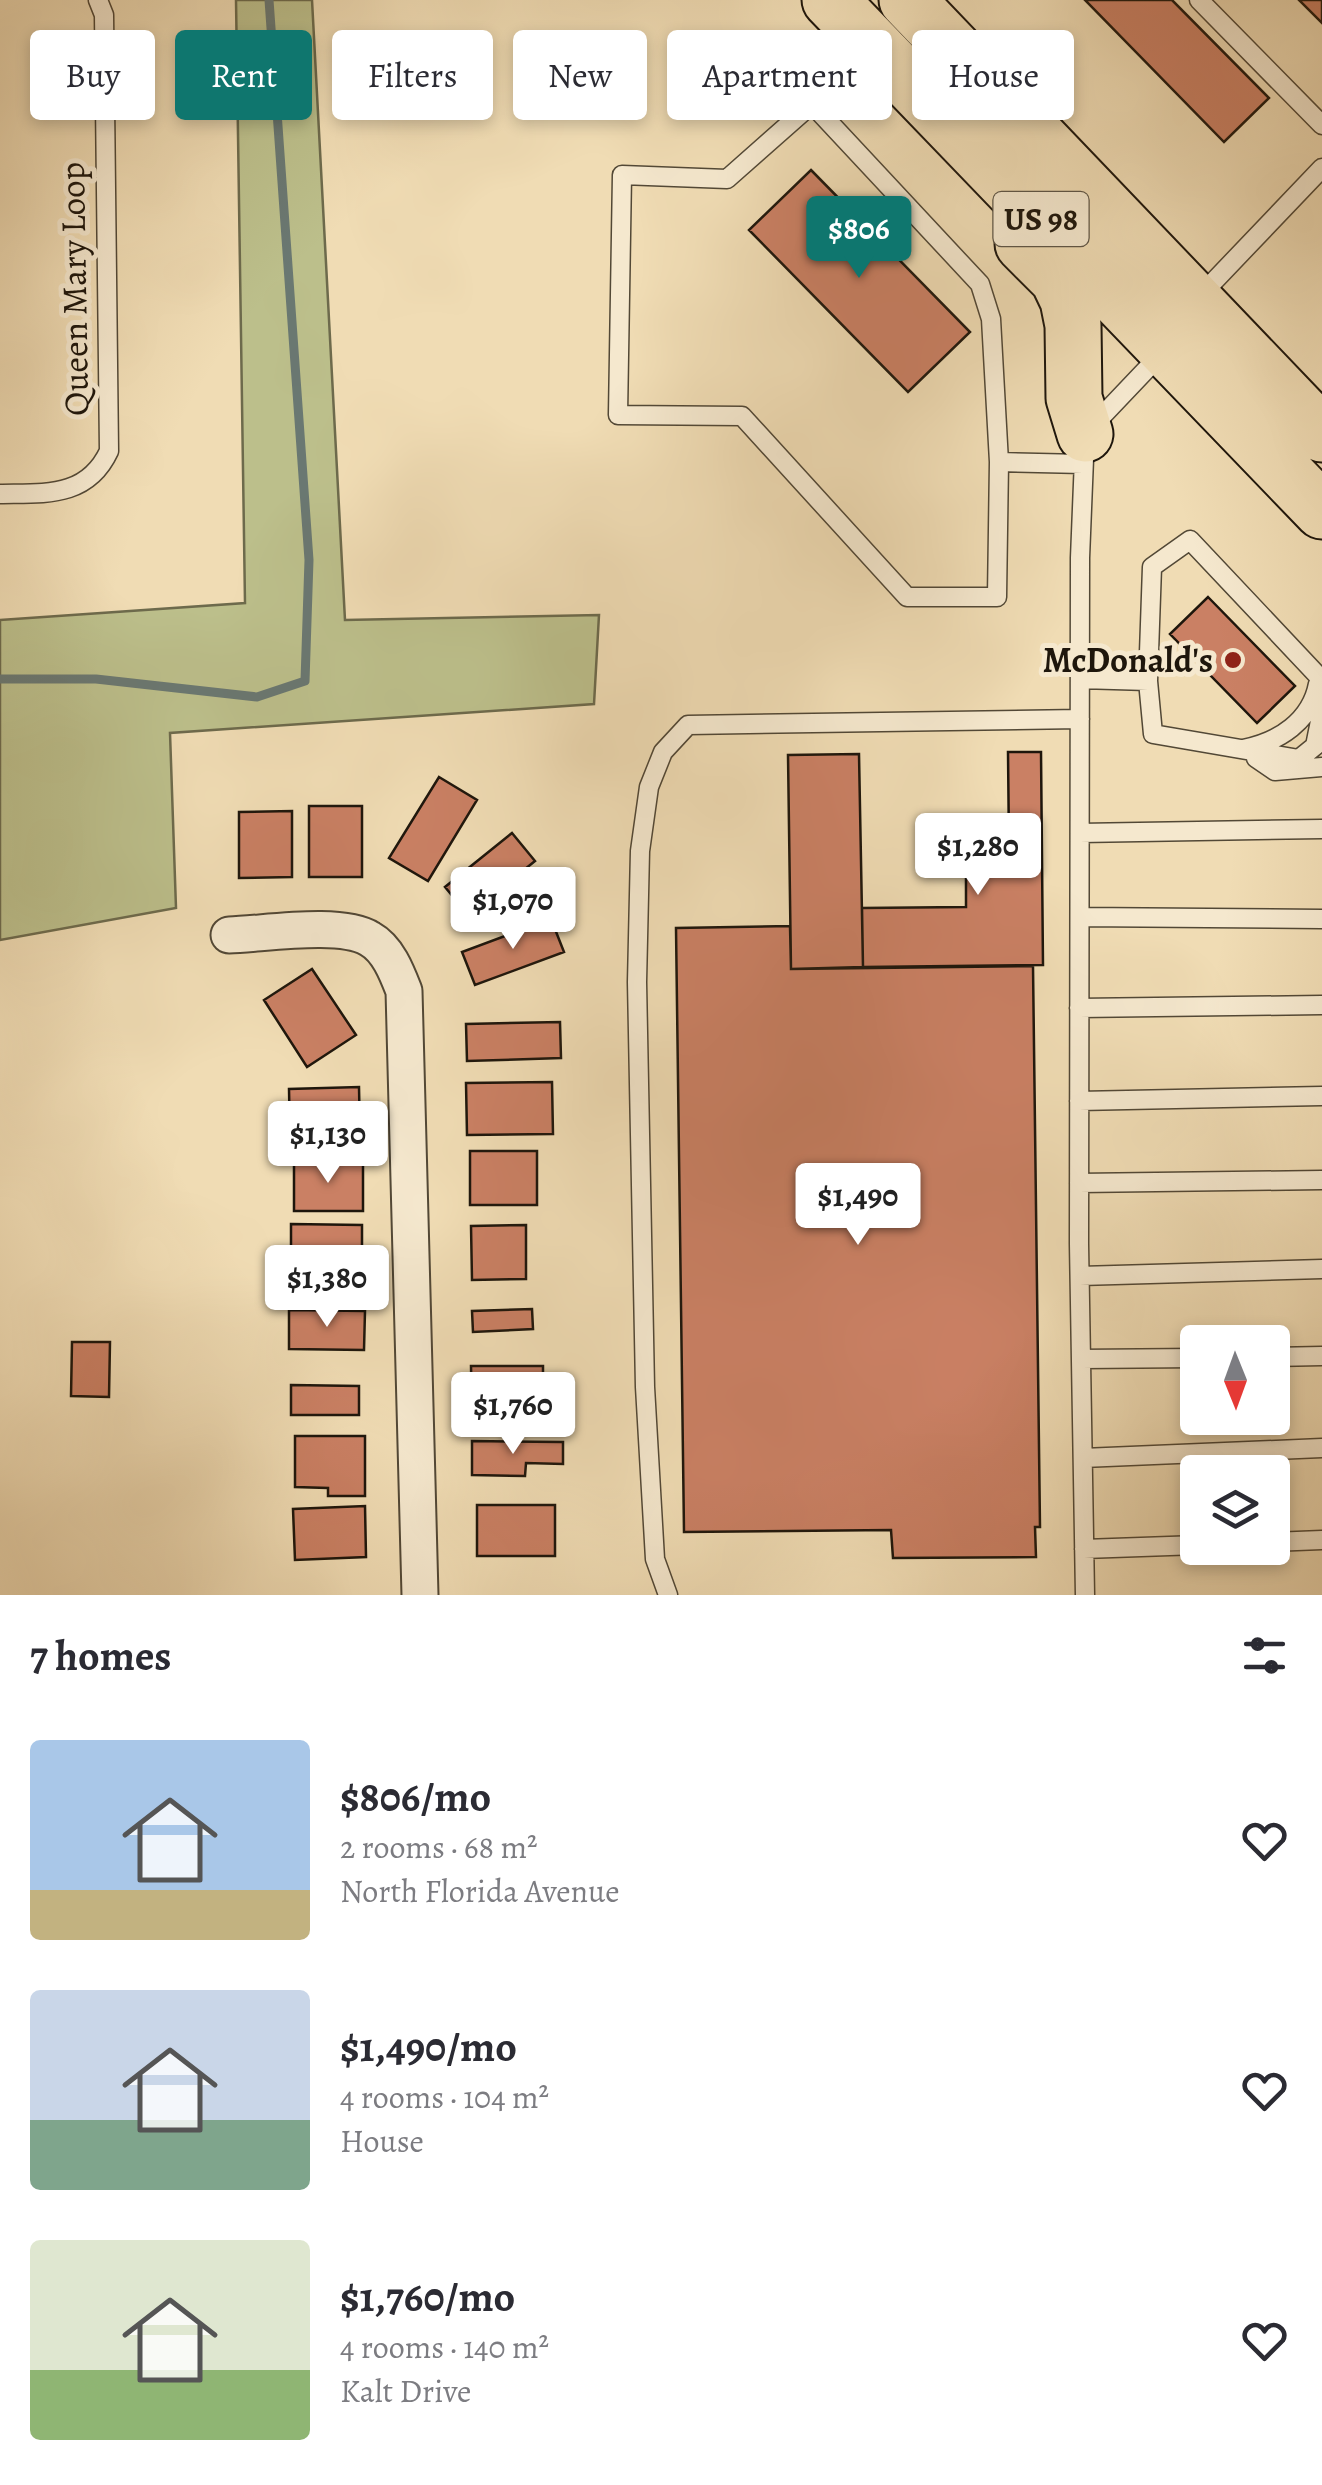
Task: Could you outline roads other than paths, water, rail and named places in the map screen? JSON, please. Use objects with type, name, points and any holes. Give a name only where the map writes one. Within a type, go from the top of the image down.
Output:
[{"type":"main road","name":"US 98","points":[[830,0],[859,30]]},
{"type":"main road","name":"US 98","points":[[924,6],[1181,325],[1322,511]]},
{"type":"main road","name":"US 98","points":[[892,63],[912,84]]},
{"type":"main road","points":[[929,120],[950,169],[1058,279],[1073,325],[1074,398],[1084,449]]},
{"type":"main road","name":"US 98","points":[[952,120],[1181,325],[1322,434]]},
{"type":"street","points":[[229,935],[343,930],[371,939],[394,965],[404,991],[420,1595]]},
{"type":"lane","name":"Queen Mary Loop","points":[[0,494],[60,493],[84,483],[101,467],[108,451],[104,15],[98,0]]},
{"type":"lane","points":[[1199,0],[1322,125]]},
{"type":"lane","points":[[796,120],[727,179],[622,174],[618,415],[742,416],[907,598],[997,597],[999,462],[990,319],[980,284],[827,120]]},
{"type":"lane","points":[[1085,1595],[1079,1183],[1084,449],[1181,325],[1322,168]]},
{"type":"lane","points":[[999,462],[1084,449]]},
{"type":"lane","points":[[1190,540],[1319,680],[1322,711],[1314,746],[1300,759],[1153,734],[1148,681],[1152,567],[1190,540]]},
{"type":"lane","points":[[1080,678],[1148,681]]},
{"type":"lane","points":[[1243,749],[1297,726],[1315,702],[1319,680]]},
{"type":"lane","points":[[668,1595],[655,1558],[645,1387],[637,982],[640,851],[650,786],[663,752],[688,725],[1080,719]]},
{"type":"lane","points":[[1243,749],[1275,771],[1322,767]]},
{"type":"lane","points":[[1080,833],[1322,829]]},
{"type":"lane","points":[[1080,917],[1322,919]]},
{"type":"lane","points":[[1080,1008],[1322,1006]]},
{"type":"lane","points":[[1079,1101],[1322,1096]]},
{"type":"lane","points":[[1079,1183],[1322,1180]]},
{"type":"lane","points":[[1080,1276],[1322,1269]]},
{"type":"lane","points":[[1290,1357],[1322,1356]]},
{"type":"lane","points":[[1081,1359],[1180,1358]]},
{"type":"lane","points":[[1083,1458],[1322,1448]]},
{"type":"lane","points":[[1290,1541],[1322,1540]]},
{"type":"lane","points":[[1084,1549],[1180,1545]]},
{"type":"waterway","points":[[0,679],[96,679],[257,697],[305,681],[309,560],[269,0]]},
{"type":"place","name":"McDonald's","points":[[1233,660]]}]
